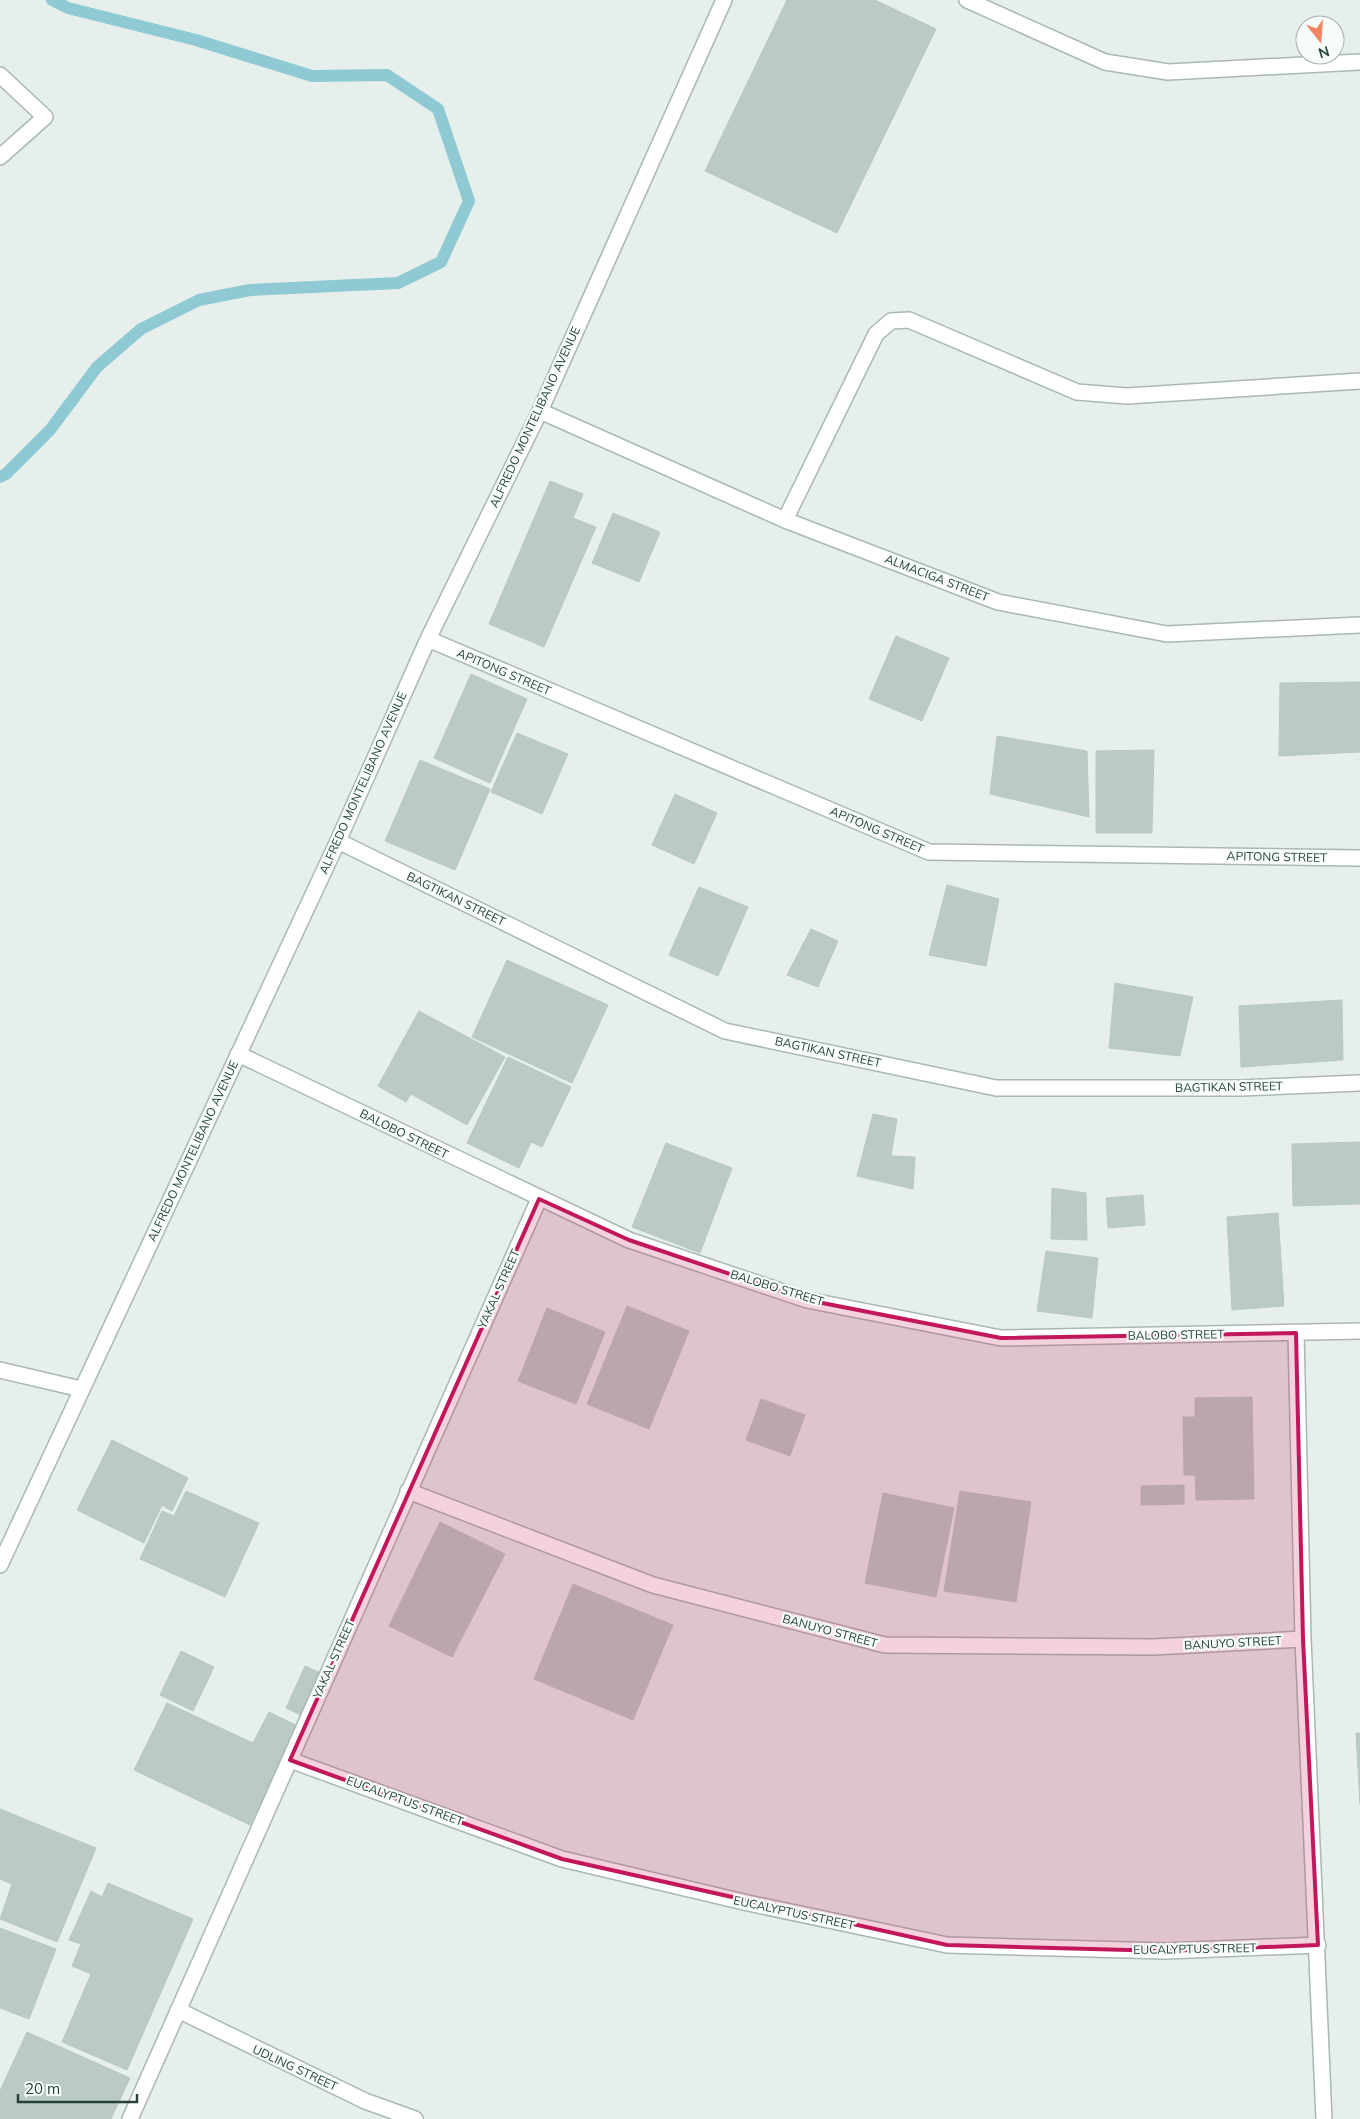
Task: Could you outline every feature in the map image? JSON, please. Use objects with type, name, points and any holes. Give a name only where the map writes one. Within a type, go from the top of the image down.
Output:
[{"type":"street","name":"ALFREDO MONTELIBANO AVENUE","points":[[0,1565],[338,841],[428,639],[540,411],[724,0]]},
{"type":"street","points":[[967,0],[1105,62],[1159,71],[1360,62]]},
{"type":"street","points":[[0,75],[45,117],[0,157]]},
{"type":"street","points":[[785,520],[876,334],[891,321],[909,320],[1077,392],[1128,396],[1360,380]]},
{"type":"street","name":"ALMACIGA STREET","points":[[540,411],[785,520],[998,602],[1167,634],[1360,625]]},
{"type":"street","name":"APITONG STREET","points":[[428,639],[929,852],[1360,858]]},
{"type":"street","name":"BAGTIKAN STREET","points":[[338,841],[725,1030],[996,1088],[1240,1088],[1360,1083]]},
{"type":"street","name":"BALOBO STREET","points":[[238,1054],[539,1199],[630,1240],[807,1300],[1000,1338],[1360,1331]]},
{"type":"street","name":"YAKAL STREET","points":[[130,2119],[539,1199]]},
{"type":"street","points":[[1296,1332],[1303,1639],[1318,1945],[1324,2119]]},
{"type":"street","points":[[0,1370],[81,1389]]},
{"type":"street","name":"BANUYO STREET","points":[[408,1492],[653,1585],[885,1645],[1153,1647],[1303,1639]]},
{"type":"street","name":"EUCALYPTUS STREET","points":[[290,1760],[562,1859],[748,1903],[947,1945],[1166,1952],[1318,1945]]},
{"type":"street","name":"UDLING STREET","points":[[178,2010],[357,2097],[416,2119]]},
{"type":"highlighted area","points":[[539,1199],[629,1240],[807,1300],[1001,1338],[1296,1333],[1303,1639],[1318,1945],[1166,1951],[947,1945],[562,1859],[290,1760]]},
{"type":"building","points":[[787,0],[875,0],[936,29],[837,233],[705,171]]},
{"type":"building","points":[[550,481],[583,494],[573,518],[596,527],[544,647],[489,624]]},
{"type":"building","points":[[613,513],[660,532],[639,582],[592,563]]},
{"type":"building","points":[[896,636],[949,658],[922,721],[869,699]]},
{"type":"building","points":[[471,674],[527,699],[490,783],[434,758]]},
{"type":"building","points":[[1360,682],[1360,752],[1279,756],[1280,683]]},
{"type":"building","points":[[517,733],[568,754],[542,814],[491,792]]},
{"type":"building","points":[[997,736],[1087,751],[1089,817],[990,794]]},
{"type":"building","points":[[1154,750],[1152,833],[1096,833],[1096,751]]},
{"type":"building","points":[[420,760],[490,789],[455,870],[385,841]]},
{"type":"building","points":[[675,794],[717,813],[694,864],[652,845]]},
{"type":"building","points":[[947,885],[999,899],[986,966],[929,955]]},
{"type":"building","points":[[699,887],[748,907],[718,976],[669,955]]},
{"type":"building","points":[[811,929],[838,941],[818,987],[787,975]]},
{"type":"building","points":[[507,960],[608,1005],[572,1083],[472,1037]]},
{"type":"building","points":[[1115,983],[1193,997],[1180,1056],[1109,1048]]},
{"type":"building","points":[[1342,1000],[1343,1060],[1241,1067],[1239,1006]]},
{"type":"building","points":[[419,1011],[505,1057],[467,1125],[411,1094],[406,1102],[378,1086]]},
{"type":"building","points":[[508,1057],[571,1087],[542,1147],[531,1142],[519,1168],[467,1143]]},
{"type":"building","points":[[873,1114],[897,1119],[891,1156],[915,1157],[913,1189],[857,1176]]},
{"type":"building","points":[[1360,1142],[1360,1204],[1293,1206],[1292,1144]]},
{"type":"building","points":[[666,1143],[732,1168],[700,1253],[632,1227]]},
{"type":"building","points":[[1052,1188],[1086,1193],[1087,1240],[1051,1239]]},
{"type":"building","points":[[1143,1195],[1145,1225],[1108,1228],[1106,1198]]},
{"type":"building","points":[[1278,1213],[1284,1306],[1232,1310],[1227,1217]]},
{"type":"building","points":[[1046,1251],[1098,1258],[1092,1318],[1037,1311]]},
{"type":"building","points":[[627,1306],[689,1331],[649,1429],[587,1404]]},
{"type":"building","points":[[547,1308],[605,1332],[576,1404],[518,1381]]},
{"type":"building","points":[[1252,1397],[1254,1499],[1196,1500],[1195,1475],[1184,1475],[1183,1417],[1195,1417],[1195,1398]]},
{"type":"building","points":[[761,1399],[805,1415],[790,1456],[746,1440]]},
{"type":"building","points":[[112,1440],[188,1478],[172,1511],[162,1505],[144,1543],[77,1510]]},
{"type":"building","points":[[1184,1485],[1184,1504],[1141,1505],[1141,1486]]},
{"type":"building","points":[[186,1491],[259,1523],[225,1597],[140,1559],[162,1511],[174,1516]]},
{"type":"building","points":[[960,1491],[1031,1502],[1016,1602],[944,1591]]},
{"type":"building","points":[[883,1493],[954,1508],[936,1597],[865,1583]]},
{"type":"building","points":[[440,1522],[505,1554],[452,1657],[389,1626]]},
{"type":"building","points":[[573,1584],[673,1625],[633,1720],[534,1679]]},
{"type":"building","points":[[181,1651],[214,1667],[193,1711],[160,1695]]},
{"type":"building","points":[[305,1666],[321,1673],[301,1715],[286,1708]]},
{"type":"building","points":[[167,1703],[253,1743],[269,1712],[298,1726],[250,1825],[134,1770]]},
{"type":"building","points":[[1356,1733],[1360,1733],[1360,1804]]},
{"type":"building","points":[[0,1809],[96,1848],[57,1942],[0,1919],[12,1884],[0,1879]]},
{"type":"building","points":[[108,1883],[193,1919],[127,2070],[62,2042],[91,1974],[72,1966],[81,1944],[69,1940],[91,1891],[102,1897]]},
{"type":"building","points":[[0,1928],[56,1949],[29,2019],[0,2008]]},
{"type":"building","points":[[27,2032],[130,2078],[111,2119],[0,2119],[0,2091]]},
{"type":"waterway","points":[[0,477],[6,474],[50,430],[97,367],[141,329],[199,300],[250,290],[398,283],[441,262],[469,201],[438,109],[387,75],[312,76],[196,40],[68,8],[52,0]]}]
